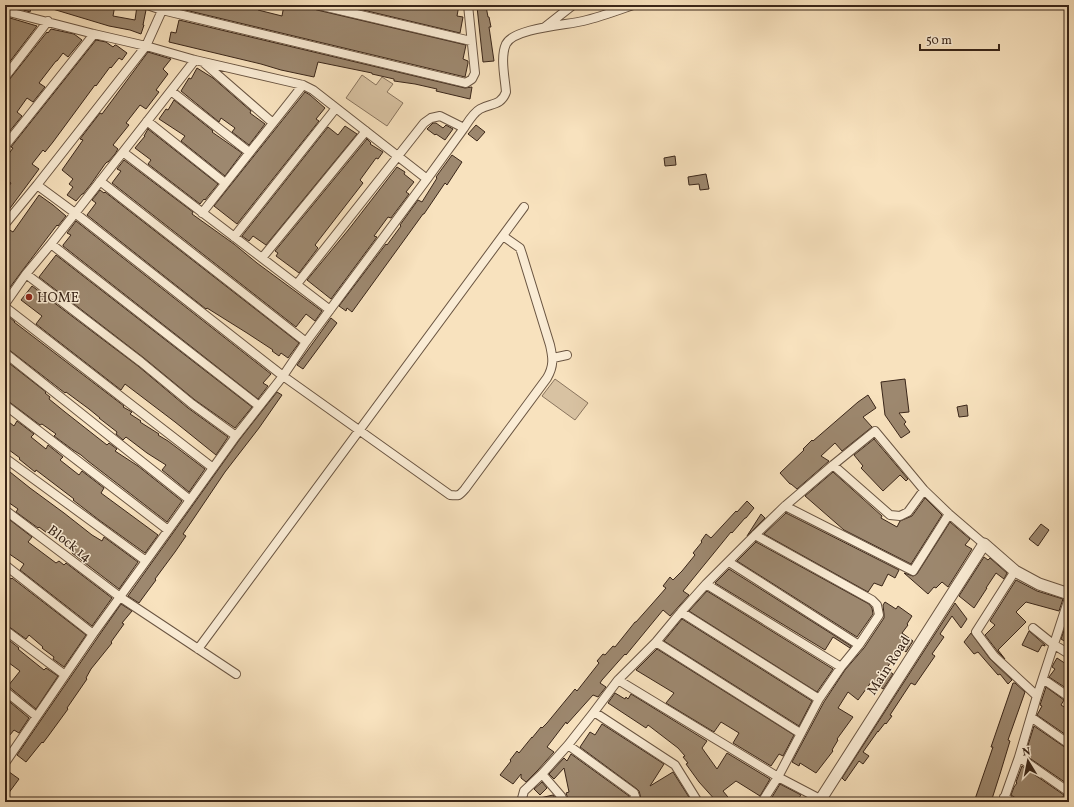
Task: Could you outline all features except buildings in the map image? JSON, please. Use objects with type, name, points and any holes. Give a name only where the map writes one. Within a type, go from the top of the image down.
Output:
[{"type":"street","points":[[148,5],[466,83],[472,79],[476,73],[471,41],[468,5]]},
{"type":"street","points":[[318,5],[471,41]]},
{"type":"street","points":[[545,28],[573,5]]},
{"type":"street","points":[[6,760],[93,634],[168,530],[236,436],[283,376],[306,342],[471,117],[480,109],[504,98],[506,92],[503,54],[506,43],[515,36],[527,31],[582,21],[612,13],[633,5]]},
{"type":"street","points":[[5,224],[146,46],[163,8]]},
{"type":"street","points":[[6,13],[48,21],[94,34],[303,85],[313,90],[427,179]]},
{"type":"street","points":[[5,77],[48,21]]},
{"type":"street","points":[[5,146],[94,34]]},
{"type":"street","points":[[199,60],[171,91],[26,274],[5,306],[213,468]]},
{"type":"street","points":[[199,60],[273,122]]},
{"type":"street","points":[[202,213],[303,85]]},
{"type":"street","points":[[171,91],[249,152]]},
{"type":"street","points":[[234,237],[336,108]]},
{"type":"street","points":[[297,284],[424,124],[431,118],[440,116],[464,128]]},
{"type":"street","points":[[147,121],[225,183]]},
{"type":"street","points":[[262,258],[366,131]]},
{"type":"street","points":[[123,152],[330,310]]},
{"type":"street","points":[[100,181],[306,342]]},
{"type":"street","points":[[37,185],[283,376],[450,495],[456,496],[460,495],[547,378],[550,373],[553,358],[520,248],[503,236]]},
{"type":"street","points":[[198,649],[524,207]]},
{"type":"street","points":[[51,244],[259,406]]},
{"type":"street","points":[[26,274],[141,362],[192,404],[236,436]]},
{"type":"street","points":[[5,353],[190,500]]},
{"type":"street","points":[[553,358],[567,355]]},
{"type":"street","points":[[5,405],[168,530]]},
{"type":"street","points":[[521,802],[524,791],[542,774],[568,745],[618,680],[656,642],[680,612],[706,584],[785,506],[874,431],[924,490],[949,514],[1015,571],[1039,584],[1069,594]]},
{"type":"street","points":[[5,458],[146,561]]},
{"type":"street","points":[[833,465],[890,515],[900,516],[908,512],[924,490]]},
{"type":"street","points":[[785,506],[913,571],[949,514]]},
{"type":"street","name":"Block 14","points":[[5,510],[120,597],[236,674]]},
{"type":"street","points":[[755,535],[872,600],[877,605],[879,615],[859,645],[841,666],[819,699],[778,777],[762,802]]},
{"type":"street","name":"Main Road","points":[[819,801],[984,544]]},
{"type":"street","points":[[729,562],[859,645]]},
{"type":"street","points":[[5,565],[93,634]]},
{"type":"street","points":[[1015,571],[976,632],[994,656],[1037,696]]},
{"type":"street","points":[[706,584],[841,666]]},
{"type":"street","points":[[1012,802],[1003,800],[1019,758],[1053,644],[1069,598]]},
{"type":"street","points":[[680,612],[819,699]]},
{"type":"street","points":[[1033,628],[1053,644],[1069,654]]},
{"type":"street","points":[[5,630],[65,675]]},
{"type":"street","points":[[656,642],[800,733]]},
{"type":"street","points":[[1043,679],[1069,697]]},
{"type":"street","points":[[618,680],[819,801]]},
{"type":"street","points":[[5,692],[36,716]]},
{"type":"street","points":[[594,712],[675,765],[698,802]]},
{"type":"street","points":[[1031,717],[1069,744]]},
{"type":"street","points":[[568,745],[634,793],[637,802]]},
{"type":"street","points":[[1019,758],[1069,792]]},
{"type":"street","points":[[542,774],[562,796],[564,802]]},
{"type":"shaded area","points":[[362,75],[376,85],[382,77],[393,84],[387,92],[403,103],[387,126],[346,98]]},
{"type":"shaded area","points":[[555,379],[588,403],[575,420],[542,396]]},
{"type":"place","name":"HOME","points":[[29,297]]}]
